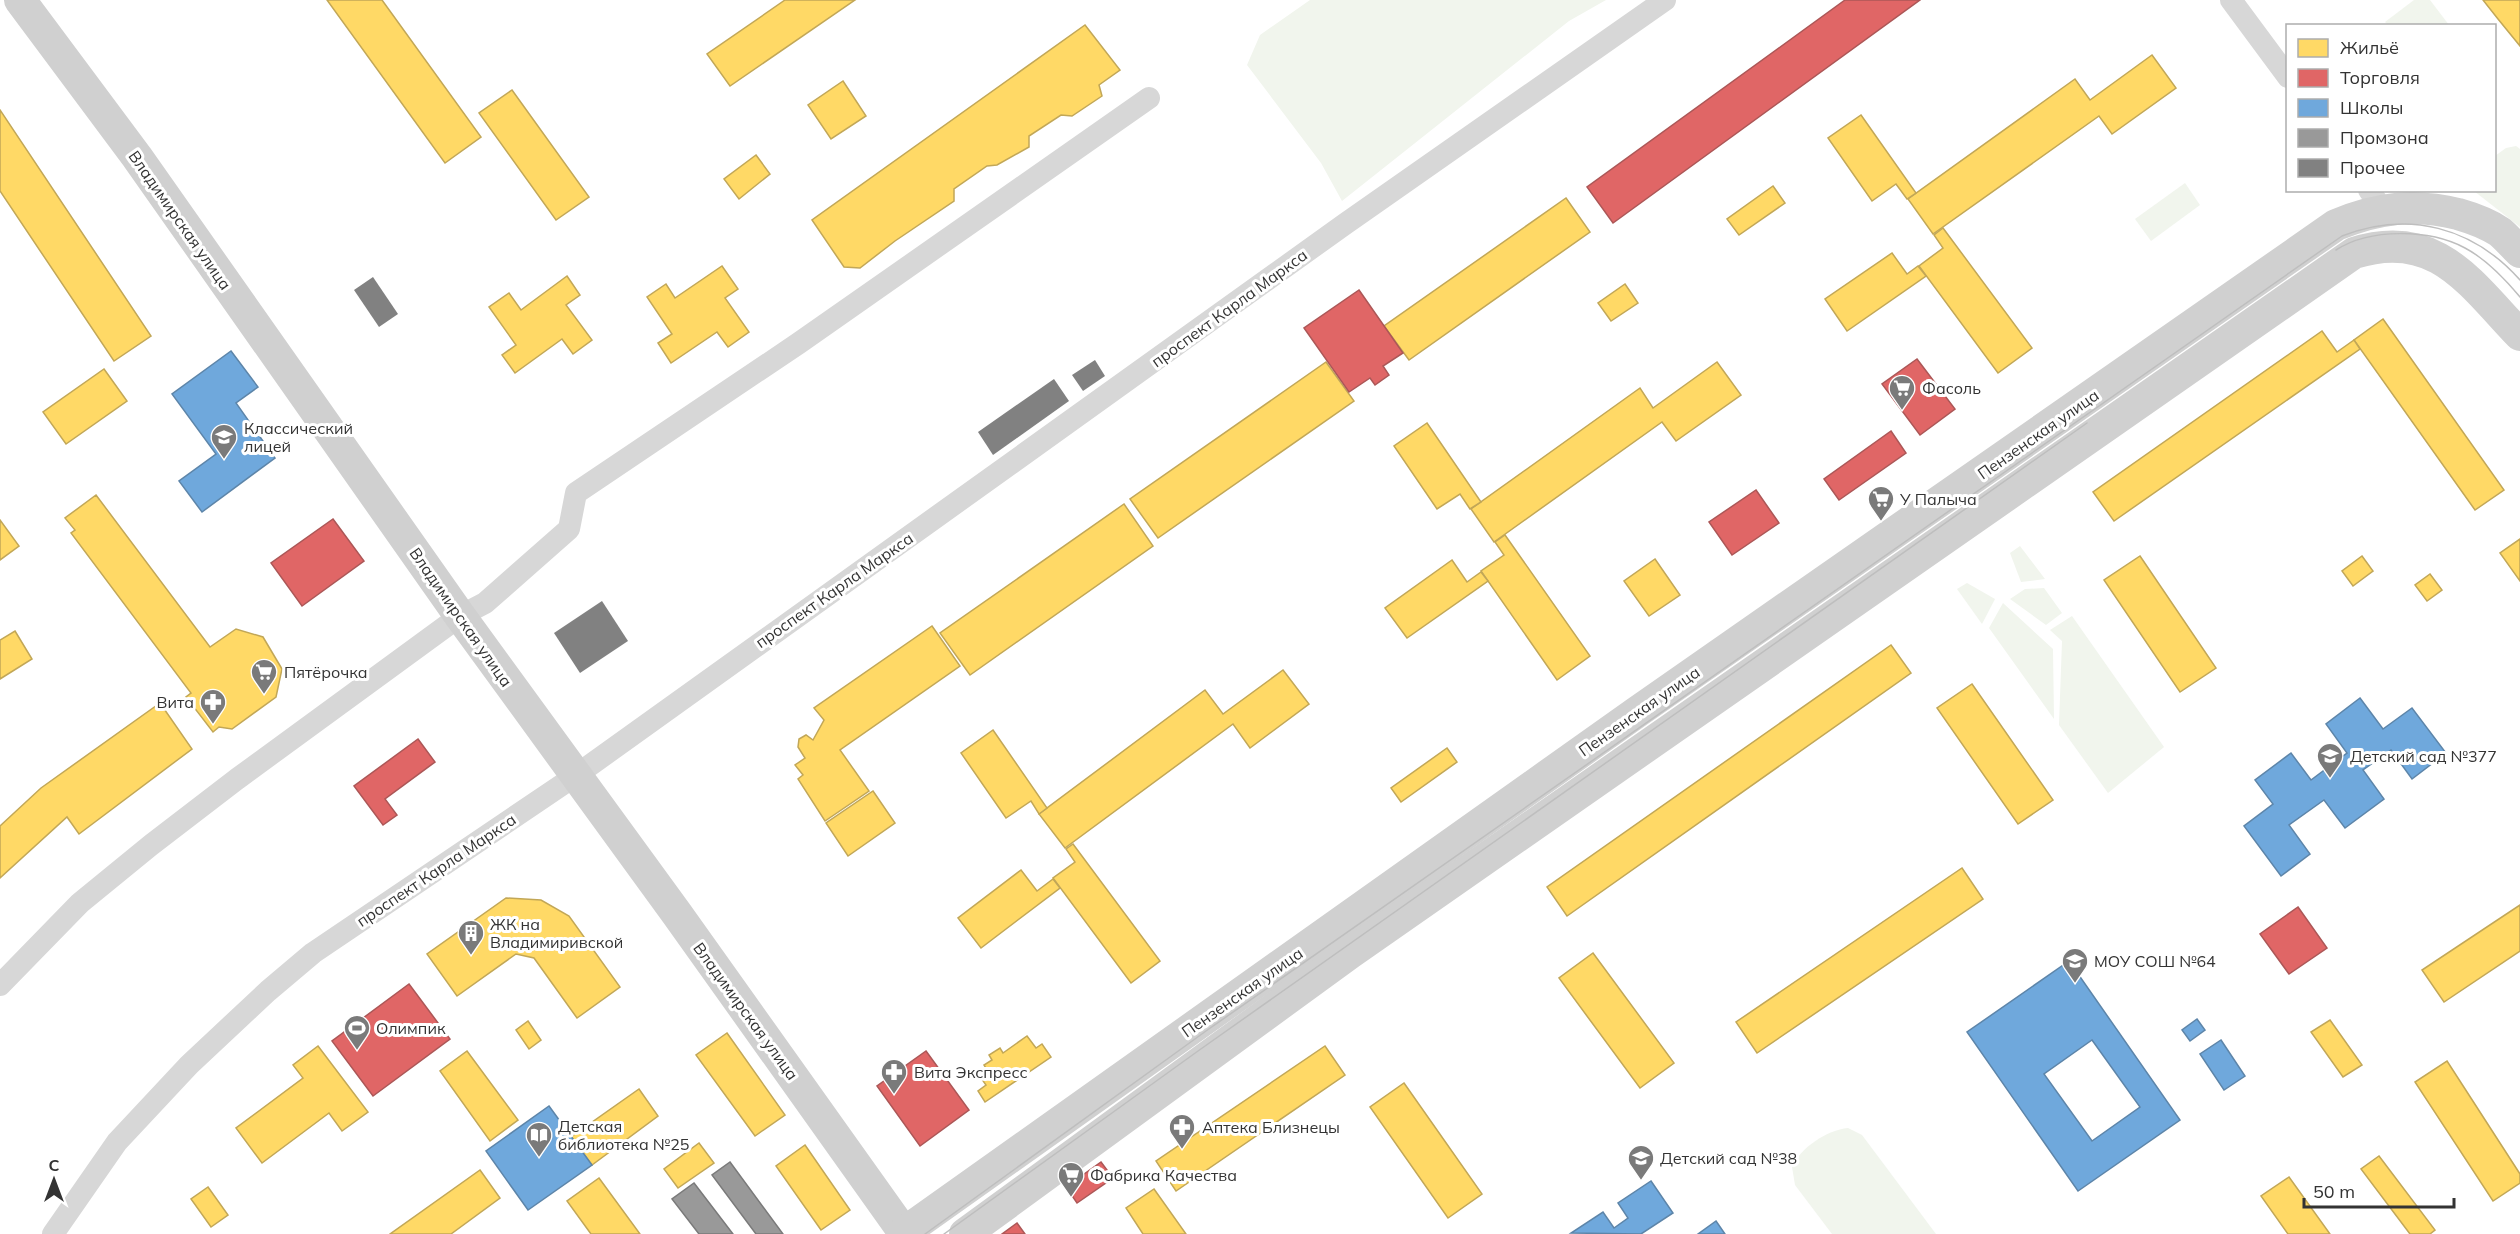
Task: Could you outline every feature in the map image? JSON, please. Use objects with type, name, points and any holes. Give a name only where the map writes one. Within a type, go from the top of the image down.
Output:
[{"type":"main road","name":"Владимирская улица","points":[[21,0],[137,157],[460,616],[677,914],[903,1234]]},
{"type":"main road","points":[[2386,204],[2405,247]]},
{"type":"main road","name":"Пензенская улица","points":[[903,1234],[1637,712],[2336,225],[2386,204],[2443,210],[2466,216],[2500,232],[2520,252]]},
{"type":"main road","name":"Пензенская улица","points":[[965,1234],[1350,953],[2001,501],[2342,260],[2368,248],[2405,247],[2432,253],[2448,263],[2520,335]]},
{"type":"street","name":"проспект Карла Маркса","points":[[53,1234],[117,1142],[189,1065],[268,991],[313,953],[575,776],[1336,231],[1665,0]]},
{"type":"street","points":[[2231,0],[2286,75]]},
{"type":"street","points":[[0,985],[80,903],[152,844],[460,616],[485,603],[568,529],[576,493],[799,343],[1149,98]]},
{"type":"shaded area","points":[[1310,0],[1606,0],[1569,21],[1342,201],[1321,163],[1247,65],[1260,35]]},
{"type":"shaded area","points":[[2414,0],[2430,0],[2448,24],[2387,24],[2385,22]]},
{"type":"shaded area","points":[[2516,146],[2520,149],[2520,227],[2475,192],[2496,192],[2496,155],[2506,148]]},
{"type":"shaded area","points":[[2185,183],[2200,205],[2151,241],[2135,219]]},
{"type":"shaded area","points":[[2020,546],[2045,579],[2021,582],[2010,553]]},
{"type":"shaded area","points":[[1967,583],[1995,599],[1982,624],[1957,589]]},
{"type":"shaded area","points":[[2044,588],[2062,613],[2046,625],[2010,599],[2025,589]]},
{"type":"shaded area","points":[[2003,603],[2053,649],[2054,719],[1989,628]]},
{"type":"shaded area","points":[[2072,616],[2164,747],[2108,793],[2059,725],[2062,641],[2050,630]]},
{"type":"shaded area","points":[[1848,1128],[1862,1135],[1936,1234],[1832,1234],[1795,1185],[1792,1167],[1801,1153],[1815,1141],[1832,1132]]},
{"type":"building: Жильё","points":[[327,0],[382,0],[481,137],[445,163]]},
{"type":"building: Жильё","points":[[785,0],[855,0],[730,86],[707,54]]},
{"type":"building: Жильё","points":[[2483,0],[2520,0],[2520,46],[2498,19]]},
{"type":"building: Жильё","points":[[1085,25],[1120,70],[1099,85],[1102,96],[1072,116],[1061,115],[1029,136],[1029,147],[997,165],[987,166],[954,189],[954,201],[860,268],[844,267],[812,220]]},
{"type":"building: Жильё","points":[[2152,55],[2176,88],[2112,134],[2099,116],[1933,234],[1908,199],[2075,79],[2090,100]]},
{"type":"building: Жильё","points":[[843,81],[866,116],[831,139],[808,105]]},
{"type":"building: Жильё","points":[[512,90],[589,197],[556,220],[479,113]]},
{"type":"building: Жильё","points":[[0,110],[151,336],[114,361],[0,191]]},
{"type":"building: Жильё","points":[[1861,115],[1916,193],[1907,199],[1896,184],[1872,201],[1828,138]]},
{"type":"building: Жильё","points":[[756,155],[770,174],[739,199],[724,179]]},
{"type":"building: Жильё","points":[[1773,186],[1785,203],[1739,235],[1727,219]]},
{"type":"building: Жильё","points":[[1566,198],[1590,232],[1409,360],[1384,326]]},
{"type":"building: Жильё","points":[[1943,228],[2032,348],[1998,373],[1919,266],[1943,248],[1934,235]]},
{"type":"building: Жильё","points":[[1892,253],[1907,274],[1918,266],[1926,276],[1847,331],[1825,299]]},
{"type":"building: Жильё","points":[[722,266],[738,289],[725,298],[749,332],[728,347],[717,332],[671,363],[658,343],[672,334],[647,297],[666,284],[675,298]]},
{"type":"building: Жильё","points":[[567,276],[580,295],[566,305],[592,340],[573,354],[562,339],[515,373],[502,355],[516,345],[489,307],[509,293],[521,310]]},
{"type":"building: Жильё","points":[[1625,284],[1638,303],[1611,321],[1598,303]]},
{"type":"building: Жильё","points":[[2383,319],[2504,490],[2475,510],[2354,340]]},
{"type":"building: Жильё","points":[[2322,331],[2337,352],[2354,340],[2360,349],[2114,521],[2093,492]]},
{"type":"building: Жильё","points":[[1326,362],[1354,401],[1158,538],[1130,499]]},
{"type":"building: Жильё","points":[[1717,362],[1741,395],[1676,441],[1662,422],[1494,542],[1471,509],[1640,388],[1653,408]]},
{"type":"building: Жильё","points":[[104,369],[127,401],[66,444],[43,412]]},
{"type":"building: Жильё","points":[[1427,423],[1481,502],[1470,509],[1460,494],[1437,509],[1394,446]]},
{"type":"building: Жильё","points":[[96,495],[210,647],[236,629],[263,637],[282,669],[276,697],[232,729],[219,727],[213,732],[186,697],[191,693],[71,533],[75,530],[65,518]]},
{"type":"building: Жильё","points":[[1124,504],[1153,546],[970,675],[940,633]]},
{"type":"building: Жильё","points":[[0,520],[19,546],[0,560]]},
{"type":"building: Жильё","points":[[1505,535],[1590,656],[1557,680],[1481,571],[1504,555],[1495,542]]},
{"type":"building: Жильё","points":[[2520,539],[2520,581],[2500,553]]},
{"type":"building: Жильё","points":[[2140,556],[2216,668],[2180,692],[2104,580]]},
{"type":"building: Жильё","points":[[2362,556],[2373,571],[2353,586],[2342,571]]},
{"type":"building: Жильё","points":[[1655,559],[1680,595],[1649,616],[1624,581]]},
{"type":"building: Жильё","points":[[1452,560],[1467,582],[1481,572],[1488,581],[1407,638],[1385,608]]},
{"type":"building: Жильё","points":[[2430,574],[2442,590],[2427,601],[2415,585]]},
{"type":"building: Жильё","points":[[932,626],[960,666],[840,750],[869,791],[825,821],[798,779],[803,775],[795,765],[805,758],[798,747],[799,739],[806,735],[813,740],[824,720],[814,708]]},
{"type":"building: Жильё","points":[[15,631],[32,659],[0,679],[0,640]]},
{"type":"building: Жильё","points":[[1891,645],[1911,673],[1567,916],[1547,887]]},
{"type":"building: Жильё","points":[[1283,670],[1309,704],[1250,748],[1233,724],[1065,848],[1039,814],[1205,690],[1223,714]]},
{"type":"building: Жильё","points":[[1972,684],[2053,800],[2018,824],[1937,708]]},
{"type":"building: Жильё","points":[[160,703],[192,749],[79,834],[67,817],[0,878],[0,826],[41,788]]},
{"type":"building: Жильё","points":[[993,730],[1047,808],[1039,814],[1031,801],[1006,818],[961,753]]},
{"type":"building: Жильё","points":[[1447,748],[1457,762],[1401,802],[1391,788]]},
{"type":"building: Жильё","points":[[873,791],[895,823],[848,856],[826,823]]},
{"type":"building: Жильё","points":[[1073,844],[1160,961],[1131,983],[1053,878],[1075,862],[1066,849]]},
{"type":"building: Жильё","points":[[1962,868],[1983,899],[1757,1053],[1736,1022]]},
{"type":"building: Жильё","points":[[1021,870],[1037,891],[1053,879],[1060,888],[981,948],[958,918]]},
{"type":"building: Жильё","name":"ЖК на Владимиривской","points":[[506,898],[541,900],[569,916],[620,987],[577,1018],[534,958],[516,954],[457,996],[427,954]]},
{"type":"building: Жильё","points":[[2520,905],[2520,951],[2444,1002],[2422,970]]},
{"type":"building: Жильё","points":[[1593,953],[1674,1063],[1640,1088],[1559,978]]},
{"type":"building: Жильё","points":[[2330,1020],[2362,1065],[2343,1077],[2311,1032]]},
{"type":"building: Жильё","points":[[528,1021],[541,1040],[529,1049],[516,1030]]},
{"type":"building: Жильё","points":[[727,1033],[785,1115],[755,1136],[696,1055]]},
{"type":"building: Жильё","points":[[1027,1036],[1036,1048],[1042,1044],[1051,1057],[985,1102],[978,1091],[986,1085],[979,1075],[987,1070],[984,1065],[992,1060],[989,1055],[1000,1048],[1003,1053]]},
{"type":"building: Жильё","points":[[318,1046],[368,1112],[342,1131],[329,1113],[262,1163],[236,1128],[303,1078],[293,1065]]},
{"type":"building: Жильё","points":[[1325,1046],[1345,1075],[1176,1191],[1156,1161]]},
{"type":"building: Жильё","points":[[467,1051],[518,1120],[490,1141],[440,1071]]},
{"type":"building: Жильё","points":[[2447,1061],[2520,1174],[2520,1183],[2493,1201],[2415,1082]]},
{"type":"building: Жильё","points":[[1404,1083],[1482,1194],[1448,1218],[1370,1107]]},
{"type":"building: Жильё","points":[[639,1089],[658,1116],[592,1165],[571,1137]]},
{"type":"building: Жильё","points":[[699,1143],[714,1163],[678,1188],[664,1169]]},
{"type":"building: Жильё","points":[[805,1145],[850,1210],[821,1230],[776,1166]]},
{"type":"building: Жильё","points":[[2379,1156],[2435,1230],[2430,1234],[2410,1234],[2361,1169]]},
{"type":"building: Жильё","points":[[480,1170],[500,1198],[451,1234],[390,1234]]},
{"type":"building: Жильё","points":[[2289,1177],[2330,1234],[2288,1234],[2261,1196]]},
{"type":"building: Жильё","points":[[599,1178],[640,1234],[591,1234],[567,1201]]},
{"type":"building: Жильё","points":[[208,1187],[228,1215],[211,1227],[191,1199]]},
{"type":"building: Жильё","points":[[1154,1189],[1186,1234],[1143,1234],[1126,1208]]},
{"type":"building: Торговля","points":[[1845,0],[1920,0],[1613,223],[1587,187]]},
{"type":"building: Торговля","points":[[1359,290],[1403,353],[1383,366],[1389,375],[1375,385],[1370,378],[1349,392],[1304,328]]},
{"type":"building: Торговля","points":[[1917,359],[1955,409],[1920,435],[1882,384]]},
{"type":"building: Торговля","points":[[1891,431],[1906,453],[1839,500],[1824,479]]},
{"type":"building: Торговля","points":[[1756,490],[1779,523],[1732,555],[1709,522]]},
{"type":"building: Торговля","points":[[333,519],[364,561],[302,606],[271,563]]},
{"type":"building: Торговля","points":[[418,739],[435,762],[385,799],[397,815],[383,825],[354,786]]},
{"type":"building: Торговля","points":[[2298,907],[2327,948],[2289,974],[2260,934]]},
{"type":"building: Торговля","points":[[409,984],[450,1039],[373,1096],[332,1041]]},
{"type":"building: Торговля","points":[[926,1051],[969,1110],[920,1146],[877,1086]]},
{"type":"building: Торговля","points":[[1101,1162],[1113,1178],[1077,1203],[1066,1187]]},
{"type":"building: Торговля","points":[[1017,1223],[1025,1234],[1002,1234]]},
{"type":"building: Школы","points":[[231,351],[258,387],[236,403],[275,458],[202,512],[179,481],[216,454],[172,394]]},
{"type":"building: Школы","points":[[2360,698],[2383,729],[2412,708],[2446,753],[2412,779],[2391,750],[2363,770],[2384,799],[2345,828],[2324,800],[2289,825],[2310,854],[2281,876],[2244,826],[2273,804],[2255,780],[2291,753],[2311,780],[2347,753],[2326,724]]},
{"type":"building: Школы","points":[[2069,961],[2180,1120],[2078,1191],[1967,1032]],"holes":[[[2092,1040],[2140,1107],[2092,1141],[2044,1074]]]},
{"type":"building: Школы","points":[[2197,1019],[2205,1030],[2190,1041],[2182,1030]]},
{"type":"building: Школы","points":[[2221,1040],[2245,1076],[2224,1090],[2200,1054]]},
{"type":"building: Школы","name":"Детская библиотека №25","points":[[549,1106],[592,1165],[528,1210],[486,1151]]},
{"type":"building: Школы","points":[[1651,1181],[1673,1213],[1641,1234],[1571,1233],[1603,1212],[1614,1228],[1628,1218],[1618,1203]]},
{"type":"building: Школы","points":[[1716,1221],[1725,1234],[1698,1234]]},
{"type":"building: Промзона","points":[[730,1162],[783,1234],[756,1234],[712,1175]]},
{"type":"building: Промзона","points":[[694,1183],[733,1234],[699,1234],[672,1199]]},
{"type":"building: Прочее","points":[[373,277],[398,314],[379,327],[354,290]]},
{"type":"building: Прочее","points":[[1095,360],[1105,376],[1083,391],[1072,375]]},
{"type":"building: Прочее","points":[[1054,379],[1069,401],[993,455],[978,432]]},
{"type":"building: Прочее","points":[[602,601],[628,641],[580,673],[554,633]]},
{"type":"tram line","points":[[925,1234],[1206,1031],[2342,236],[2367,228],[2391,224],[2438,228],[2482,247],[2520,280]]},
{"type":"tram line","points":[[2336,250],[2365,238],[2382,235],[2417,234],[2434,237],[2465,248],[2480,258],[2502,276],[2520,297]]},
{"type":"tram line","points":[[944,1234],[1198,1051],[2087,423]]},
{"type":"place","name":"Фасоль","points":[[1902,411]]},
{"type":"place","name":"Классический лицей","points":[[224,460]]},
{"type":"place","name":"У Палыча","points":[[1881,522]]},
{"type":"place","name":"Пятёрочка","points":[[264,695]]},
{"type":"place","name":"Вита","points":[[213,725]]},
{"type":"place","name":"Детский сад №377","points":[[2330,779]]},
{"type":"place","name":"ЖК на Владимиривской","points":[[471,956]]},
{"type":"place","name":"МОУ СОШ №64","points":[[2075,984]]},
{"type":"place","name":"Олимпик","points":[[357,1051]]},
{"type":"place","name":"Вита Экспресс","points":[[894,1095]]},
{"type":"place","name":"Аптека Близнецы","points":[[1182,1150]]},
{"type":"place","name":"Детская библиотека №25","points":[[539,1158]]},
{"type":"place","name":"Детский сад №38","points":[[1641,1181]]},
{"type":"place","name":"Фабрика Качества","points":[[1071,1198]]}]
